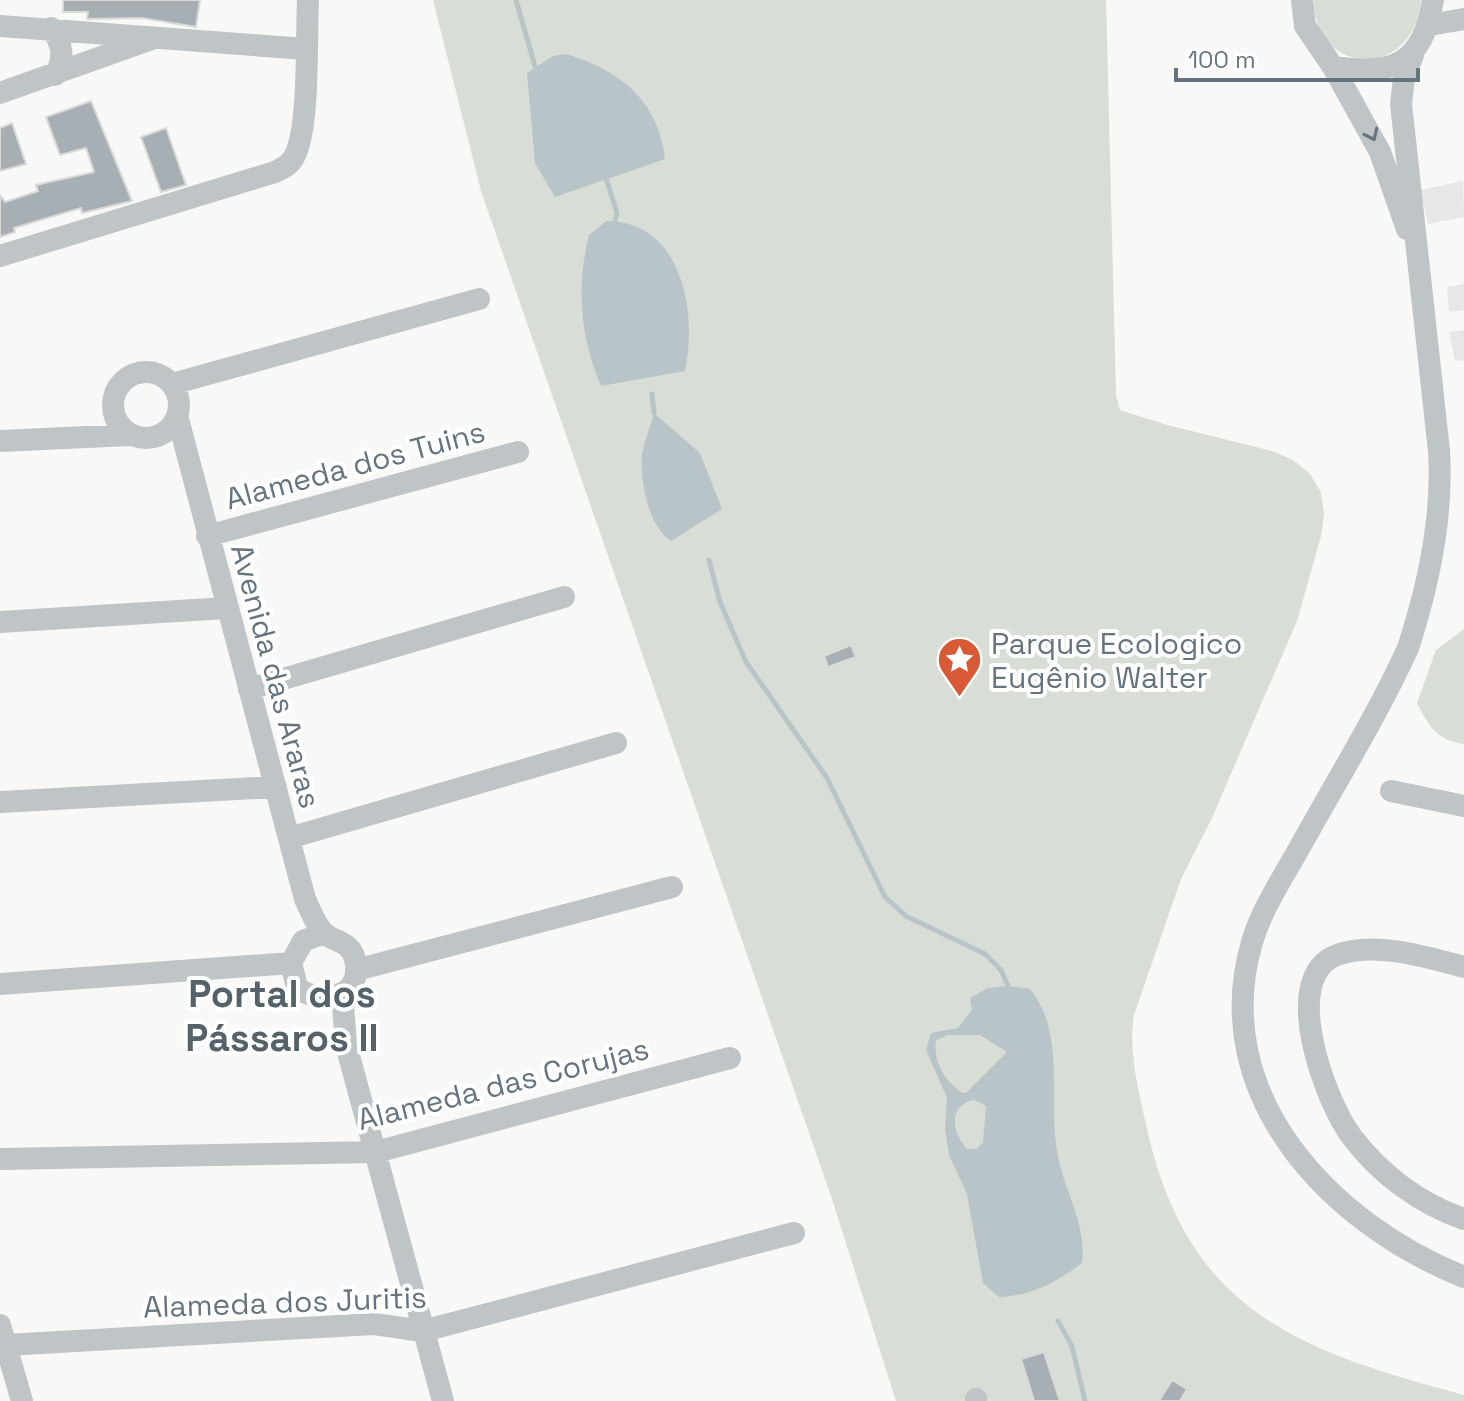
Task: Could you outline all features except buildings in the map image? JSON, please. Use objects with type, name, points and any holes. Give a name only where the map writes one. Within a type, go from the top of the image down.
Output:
[{"type":"street","points":[[0,256],[275,172],[288,165],[301,135],[308,0]]},
{"type":"street","points":[[1302,0],[1305,26],[1333,67],[1380,152],[1419,264]]},
{"type":"street","points":[[1433,0],[1429,25],[1404,78],[1401,104],[1440,472],[1440,499],[1421,601],[1408,648],[1262,915],[1247,966],[1244,1024],[1261,1094],[1305,1165],[1357,1218],[1388,1240],[1422,1260],[1464,1277]]},
{"type":"street","points":[[1429,25],[1464,19]]},
{"type":"street","points":[[0,26],[305,49]]},
{"type":"street","points":[[51,28],[61,42],[62,53],[55,75]]},
{"type":"street","points":[[0,93],[160,36]]},
{"type":"street","points":[[1333,67],[1369,72],[1391,67],[1413,55]]},
{"type":"street","points":[[172,384],[479,299]]},
{"type":"street","points":[[130,435],[113,415],[116,389],[125,379],[149,372],[172,384],[178,396],[178,419],[155,437]]},
{"type":"street","name":"Avenida das Araras","points":[[178,419],[314,937]]},
{"type":"street","points":[[0,441],[130,435],[155,437],[190,469]]},
{"type":"street","name":"Alameda dos Tuins","points":[[207,536],[518,452]]},
{"type":"street","points":[[249,689],[564,597]]},
{"type":"street","points":[[0,622],[227,608]]},
{"type":"street","points":[[289,838],[616,743]]},
{"type":"street","points":[[0,802],[276,787]]},
{"type":"street","points":[[1391,791],[1464,806]]},
{"type":"street","points":[[443,1401],[346,1045],[342,993],[356,970],[672,887]]},
{"type":"street","points":[[0,984],[291,963],[314,937],[342,941],[350,949],[356,970]]},
{"type":"street","points":[[1464,967],[1379,951],[1349,952],[1336,955],[1321,966],[1310,998],[1313,1036],[1322,1078],[1330,1100],[1352,1137],[1393,1180],[1436,1207],[1464,1219]]},
{"type":"street","points":[[291,963],[297,987],[320,999],[346,1045]]},
{"type":"street","points":[[320,999],[342,993]]},
{"type":"street","name":"Alameda das Corujas","points":[[0,1159],[376,1152],[730,1058]]},
{"type":"street","name":"Alameda dos Juritis","points":[[3,1335],[374,1324],[423,1331],[794,1233]]},
{"type":"street","points":[[3,1335],[22,1401]]},
{"type":"shaded area","name":"Parque Ecologico Eugênio Walter","points":[[433,0],[1106,0],[1116,395],[1120,410],[1272,451],[1293,460],[1310,474],[1321,492],[1324,514],[1321,536],[1297,621],[1211,820],[1181,879],[1134,1015],[1133,1058],[1147,1129],[1166,1191],[1191,1242],[1222,1282],[1259,1314],[1302,1340],[1351,1361],[1464,1395],[1464,1401],[896,1401],[831,1196],[481,191]]},
{"type":"shaded area","points":[[1314,0],[1421,0],[1414,27],[1401,46],[1383,56],[1364,59],[1345,55],[1329,43],[1318,25]]},
{"type":"shaded area","points":[[566,54],[603,69],[634,91],[655,120],[665,159],[555,197],[535,163],[527,73],[553,56]]},
{"type":"shaded area","points":[[1463,181],[1464,217],[1428,224],[1420,190]]},
{"type":"shaded area","points":[[606,221],[631,225],[652,236],[667,252],[678,273],[689,322],[685,371],[601,386],[588,349],[582,312],[582,274],[589,235]]},
{"type":"shaded area","points":[[1464,284],[1464,310],[1449,312],[1447,287]]},
{"type":"shaded area","points":[[1464,330],[1464,360],[1455,361],[1449,332]]},
{"type":"shaded area","points":[[654,413],[700,453],[722,509],[671,541],[656,525],[651,514],[642,477],[642,455]]},
{"type":"shaded area","points":[[1464,629],[1464,744],[1434,731],[1417,703],[1436,650]]},
{"type":"shaded area","points":[[1008,986],[1030,989],[1041,1007],[1052,1048],[1058,1156],[1083,1249],[1082,1263],[1053,1282],[1034,1291],[999,1297],[983,1283],[967,1194],[949,1155],[945,1129],[947,1098],[926,1050],[931,1033],[958,1028],[972,1010],[970,998],[988,988]],"holes":[[[948,1035],[980,1035],[1007,1052],[967,1092],[962,1093],[945,1076],[936,1056],[936,1040]],[[974,1100],[986,1106],[983,1143],[976,1149],[967,1149],[958,1135],[955,1120],[959,1108]]]},
{"type":"waterway","points":[[516,0],[535,66]]},
{"type":"waterway","points":[[606,178],[617,213],[615,221]]},
{"type":"waterway","points":[[652,394],[654,413]]},
{"type":"waterway","points":[[709,560],[720,602],[746,662],[827,778],[885,897],[906,916],[985,954],[1001,970],[1008,986]]},
{"type":"waterway","points":[[1058,1321],[1072,1346],[1085,1401]]},
{"type":"place","name":"Parque Ecologico Eugênio Walter","points":[[960,699]]},
{"type":"district","name":"Portal dos Pássaros II","points":[[282,1016]]}]
